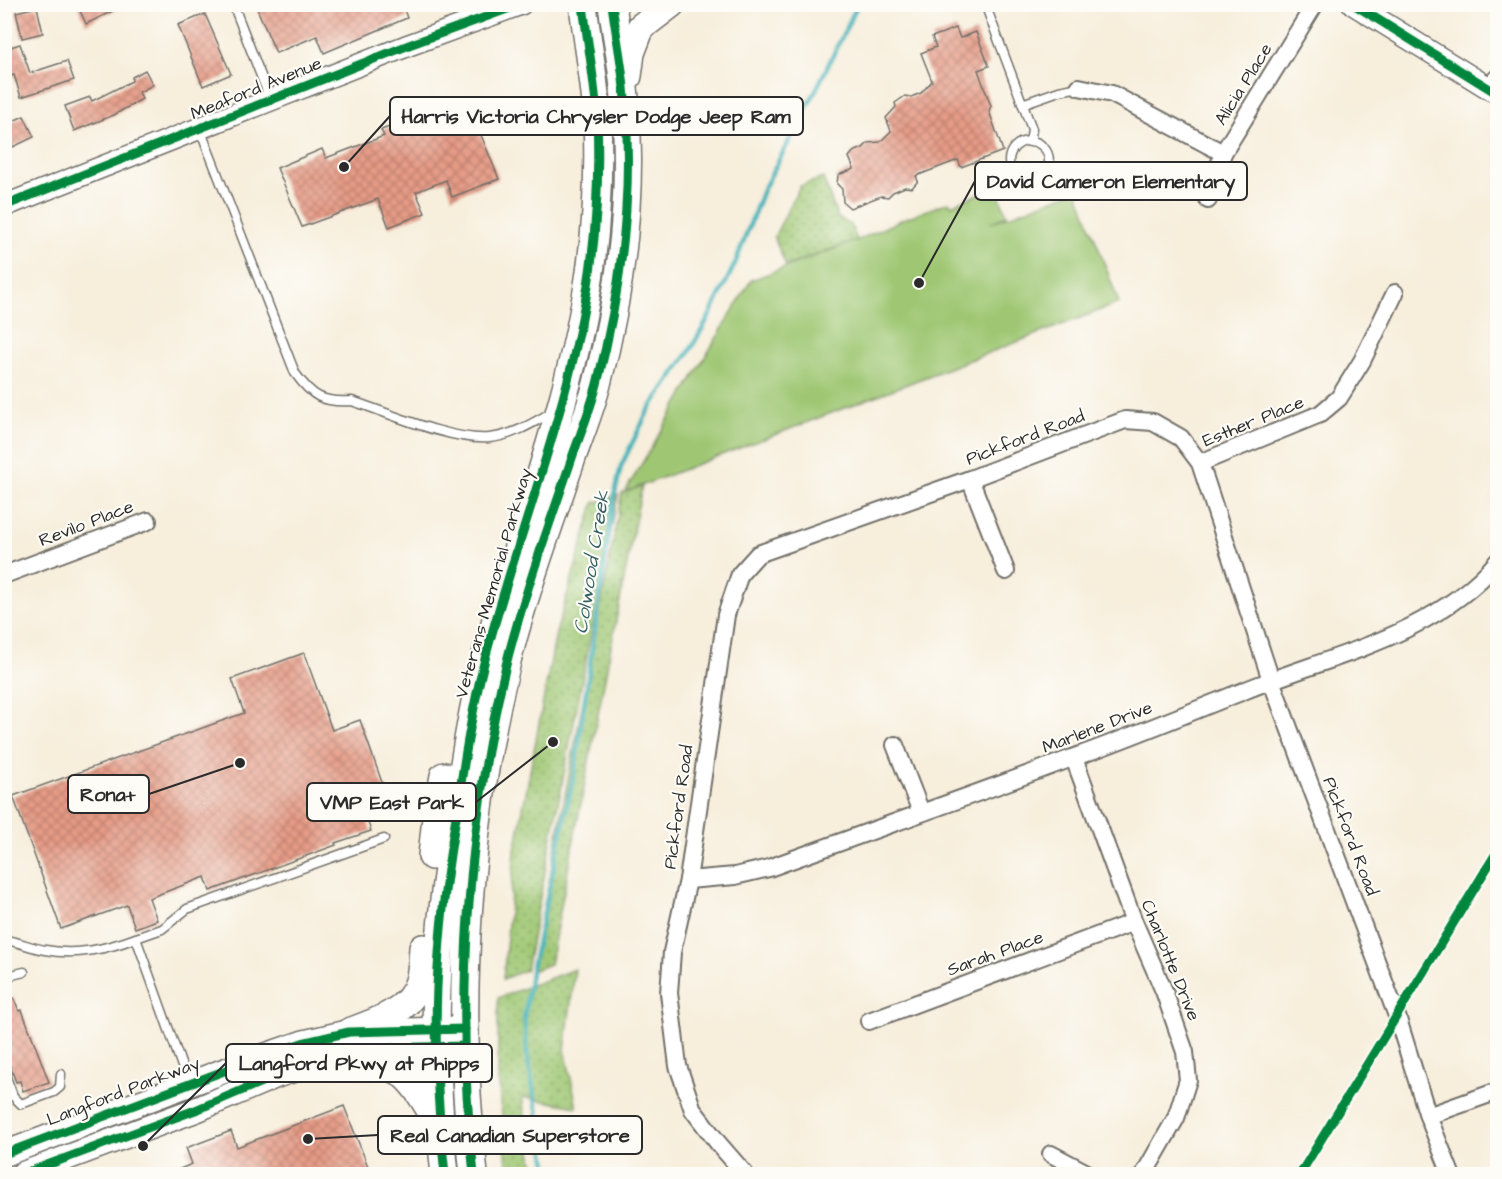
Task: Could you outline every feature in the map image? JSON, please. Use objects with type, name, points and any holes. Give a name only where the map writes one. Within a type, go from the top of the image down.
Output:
[{"type":"main road","name":"Veterans Memorial Parkway","points":[[474,1174],[465,1037],[468,930],[476,836],[491,736],[490,687],[485,660],[561,407],[573,361],[590,271],[597,174],[597,115],[583,4]]},
{"type":"main road","name":"Veterans Memorial Parkway","points":[[446,1174],[440,1126],[436,1038],[439,953],[449,863],[467,741],[490,687],[508,657],[534,570],[596,386],[611,321],[623,236],[627,165],[625,99],[612,4]]},
{"type":"main road","points":[[625,99],[631,53],[641,27],[671,4]]},
{"type":"main road","points":[[440,1126],[410,1080],[351,1043],[407,1002],[419,984],[436,818],[453,722],[476,627],[520,543]]},
{"type":"main road","name":"Langford Parkway","points":[[4,1154],[292,1046],[465,1037]]},
{"type":"main road","name":"Langford Parkway","points":[[22,1174],[198,1109],[278,1075],[315,1063],[351,1043]]},
{"type":"street","name":"Alicia Place","points":[[1208,200],[1223,153],[1315,4]]},
{"type":"street","points":[[1353,4],[1496,88]]},
{"type":"street","name":"Meaford Avenue","points":[[4,206],[514,5]]},
{"type":"street","name":"Alicia Place","points":[[1080,87],[1112,94],[1223,153]]},
{"type":"street","name":"Esther Place","points":[[1200,463],[1320,414],[1339,398],[1362,361],[1395,293]]},
{"type":"street","name":"Pickford Road","points":[[745,1174],[693,1110],[678,1066],[669,993],[672,952],[688,880],[726,615],[740,574],[758,554],[970,479],[1125,420],[1153,422],[1172,432],[1181,438],[1200,463],[1271,680],[1397,1016],[1428,1116],[1451,1174]]},
{"type":"street","points":[[970,479],[1006,571]]},
{"type":"street","name":"Revilo Place","points":[[4,575],[148,521]]},
{"type":"street","name":"Marlene Drive","points":[[688,880],[735,876],[769,868],[1074,758],[1271,680],[1357,650],[1409,628],[1449,606],[1487,573],[1497,561]]},
{"type":"street","points":[[895,745],[921,812]]},
{"type":"street","name":"Charlotte Drive","points":[[1074,758],[1185,1052],[1188,1080],[1176,1118],[1144,1174]]},
{"type":"street","name":"Sarah Place","points":[[869,1021],[1134,922]]},
{"type":"street","points":[[1428,1116],[1497,1091]]},
{"type":"street","points":[[1051,1154],[1089,1174]]},
{"type":"lane","points":[[233,4],[271,100]]},
{"type":"lane","points":[[985,4],[1032,129],[1030,142]]},
{"type":"lane","points":[[1022,104],[1059,91],[1080,87]]},
{"type":"lane","points":[[200,128],[295,373],[311,392],[325,400],[352,401],[463,437],[489,438],[511,433],[561,407]]},
{"type":"lane","points":[[1030,142],[1039,144],[1049,158],[1044,174],[1037,180],[1028,181],[1020,179],[1013,173],[1010,156],[1014,148],[1022,143],[1030,142]]},
{"type":"lane","points":[[4,940],[42,950],[61,952],[86,952],[108,948],[162,929],[187,909],[384,839]]},
{"type":"lane","points":[[136,938],[189,1084]]},
{"type":"lane","points":[[6,976],[24,972]]},
{"type":"lane","points":[[4,1072],[13,1096],[21,1104],[54,1092],[60,1087],[61,1074]]},
{"type":"green space","points":[[823,178],[838,218],[851,225],[857,240],[786,266],[774,237],[800,186]]},
{"type":"green space","points":[[996,187],[1007,215],[990,223],[1077,190],[1119,303],[625,492],[751,280],[858,240],[903,219],[949,202],[951,205]]},
{"type":"green space","points":[[642,486],[550,964],[532,971],[622,493]]},
{"type":"green space","points":[[618,495],[526,970],[503,979],[515,851],[556,633],[594,503]]},
{"type":"green space","points":[[575,969],[565,1050],[577,1107],[522,1097],[535,1174],[508,1174],[498,1076],[498,998]]},
{"type":"building","points":[[77,4],[127,4],[86,24]]},
{"type":"building","points":[[255,4],[402,4],[407,18],[324,53],[317,36],[276,53]]},
{"type":"building","points":[[37,7],[43,33],[22,38],[16,12]]},
{"type":"building","points":[[205,14],[231,74],[203,86],[178,25]]},
{"type":"building","points":[[956,28],[960,38],[976,32],[989,66],[978,70],[991,106],[989,111],[1003,151],[961,167],[958,160],[916,176],[918,181],[912,188],[905,187],[888,197],[881,196],[850,208],[843,202],[842,189],[837,184],[838,175],[854,169],[849,157],[853,152],[868,143],[880,142],[891,131],[886,118],[896,107],[895,103],[905,96],[911,97],[921,93],[932,81],[921,53],[936,47],[932,37]]},
{"type":"building","points":[[20,44],[30,73],[67,61],[74,80],[21,97],[14,75],[7,77],[4,70],[4,49]]},
{"type":"building","points":[[145,70],[153,85],[139,92],[142,99],[114,115],[74,131],[65,106],[90,97],[92,101],[132,81],[132,77]]},
{"type":"building","points":[[470,108],[499,179],[452,197],[446,180],[416,192],[425,213],[389,227],[378,199],[302,227],[277,168],[322,149],[326,158],[384,136],[381,130],[434,111],[437,120]]},
{"type":"building","points":[[24,116],[34,137],[13,147],[4,125]]},
{"type":"building","points":[[304,653],[332,730],[360,720],[391,808],[366,817],[371,831],[210,891],[205,877],[149,898],[157,920],[135,928],[127,905],[61,929],[13,796],[244,713],[232,679]]},
{"type":"building","points":[[14,998],[19,1011],[22,1010],[49,1082],[23,1091],[20,1081],[16,1082],[4,1050],[4,1002]]},
{"type":"building","points":[[344,1106],[371,1174],[168,1174],[192,1164],[186,1148],[231,1131],[237,1147]]},
{"type":"waterway","name":"Colwood Creek","points":[[549,1174],[528,1061],[524,1019],[531,972],[574,774],[614,498],[621,466],[648,411],[689,352],[708,319],[735,264],[763,190],[858,4]]},
{"type":"cycle path","points":[[4,206],[409,45],[521,4]]},
{"type":"cycle path","points":[[445,1174],[437,1064],[437,981],[446,882],[466,754],[485,659],[557,419],[581,322],[590,272],[597,195],[597,117],[583,4]]},
{"type":"cycle path","points":[[474,1174],[465,1046],[465,980],[468,914],[483,784],[508,657],[539,554],[597,384],[619,278],[626,207],[627,135],[623,76],[612,4]]},
{"type":"cycle path","points":[[1353,4],[1498,94]]},
{"type":"cycle path","points":[[1300,1174],[1498,850]]},
{"type":"cycle path","points":[[4,1154],[302,1043],[349,1032],[465,1029]]},
{"type":"cycle path","points":[[23,1174],[198,1109],[278,1075],[315,1063],[380,1048],[465,1046]]},
{"type":"place","name":"Harris Victoria Chrysler Dodge Jeep Ram","points":[[344,167]]},
{"type":"place","name":"David Cameron Elementary","points":[[919,283]]},
{"type":"place","name":"VMP East Park","points":[[553,742]]},
{"type":"place","name":"Rona+","points":[[240,763]]},
{"type":"place","name":"Real Canadian Superstore","points":[[308,1139]]},
{"type":"place","name":"Langford Pkwy at Phipps","points":[[143,1146]]}]
